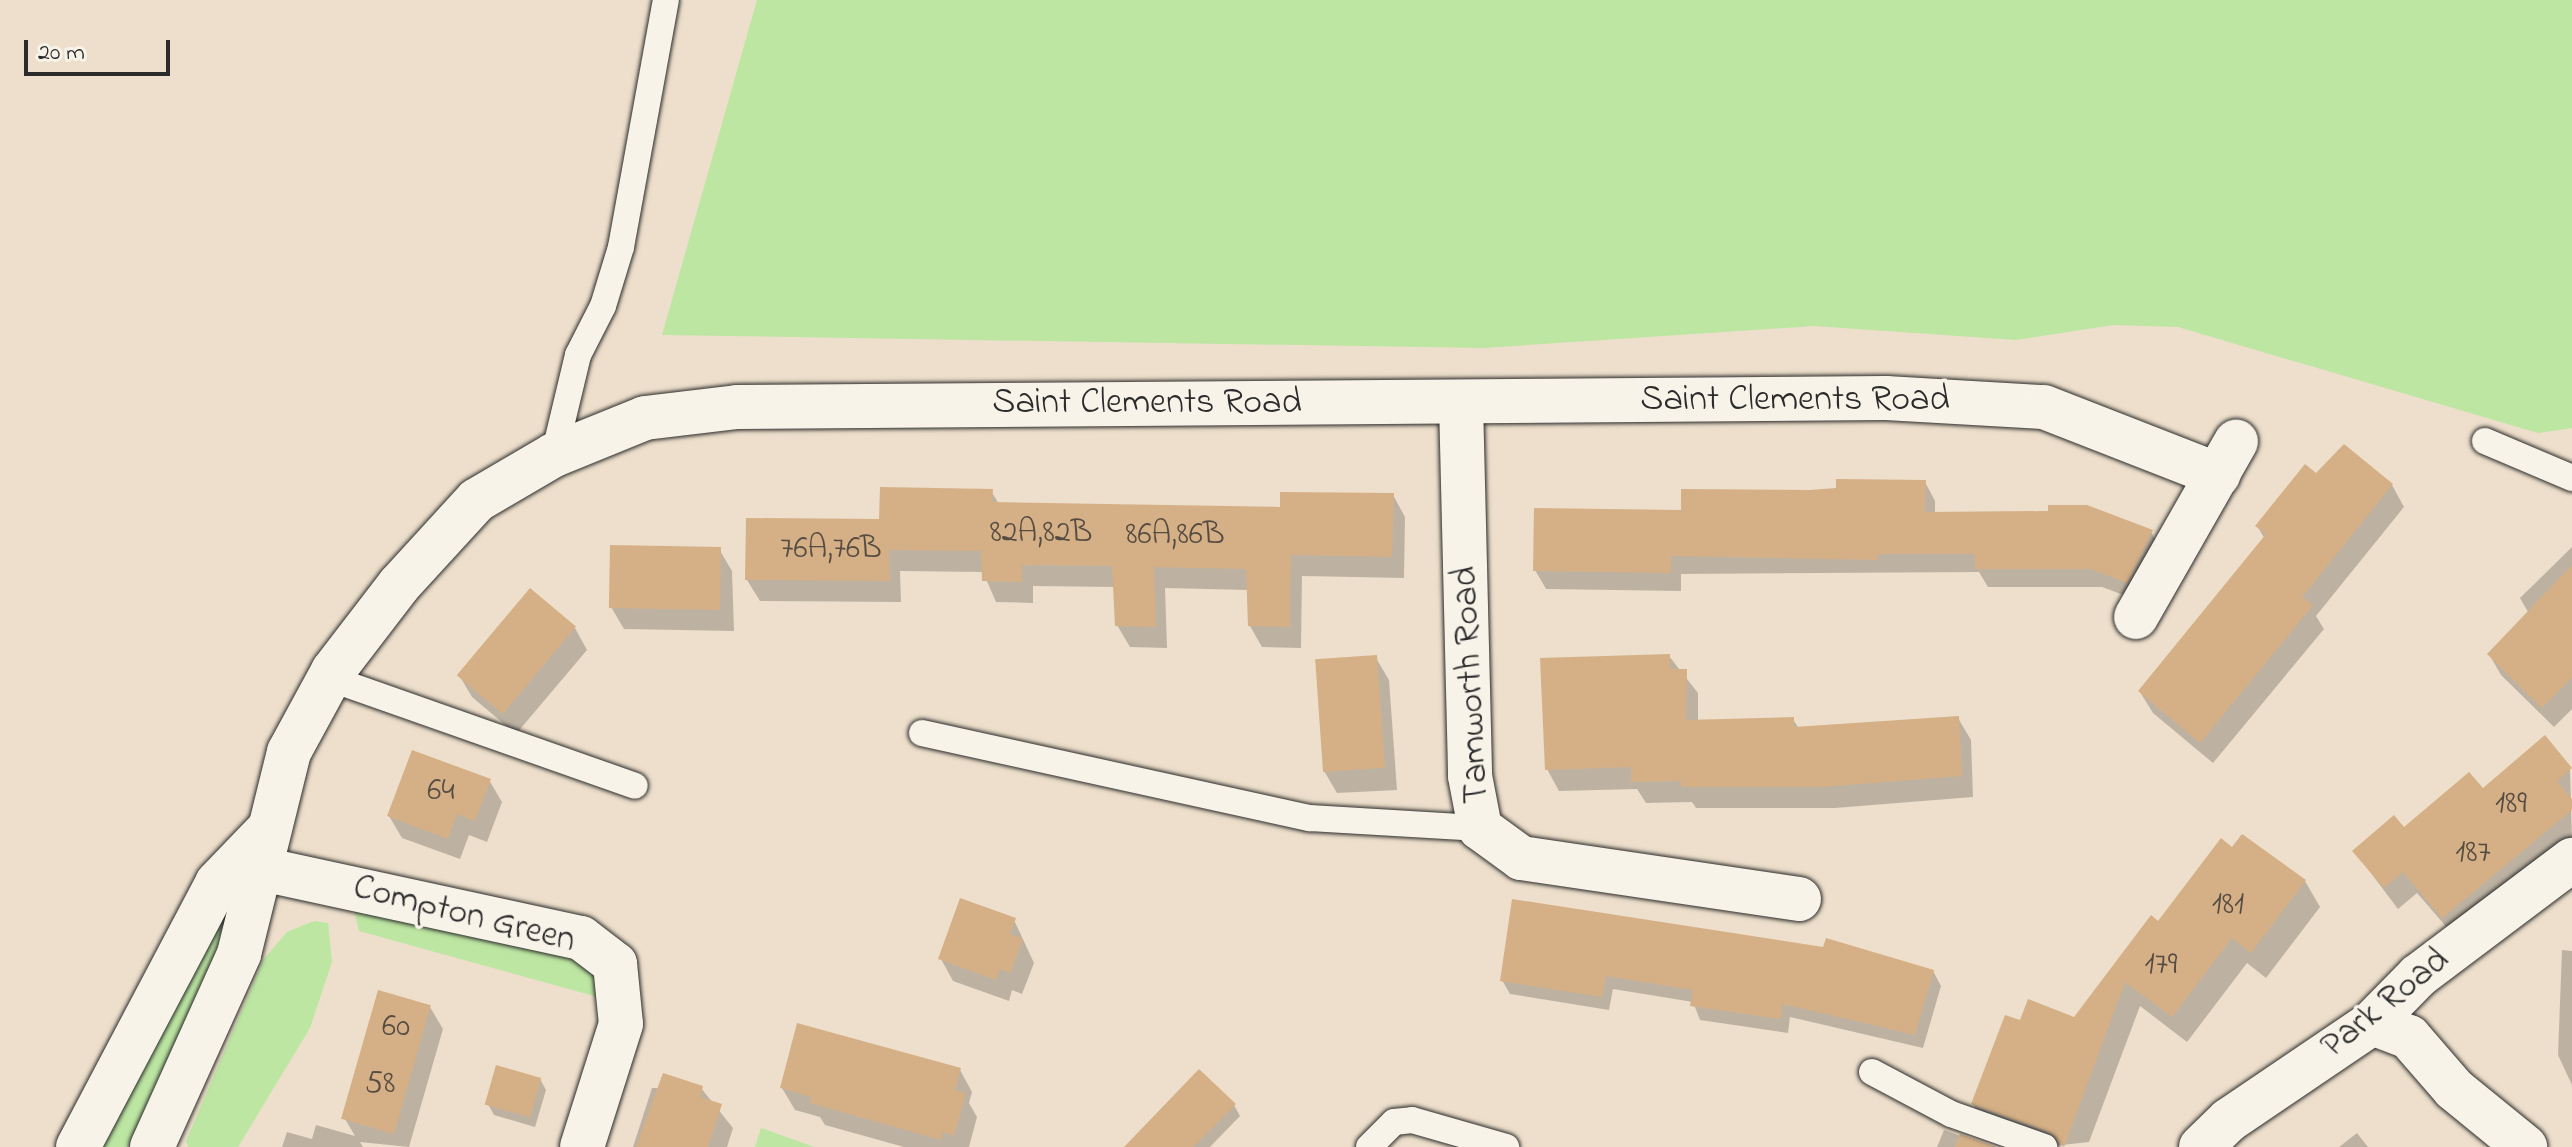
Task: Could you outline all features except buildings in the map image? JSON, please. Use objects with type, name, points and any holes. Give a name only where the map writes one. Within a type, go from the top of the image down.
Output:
[{"type":"street","name":"Saint Clements Road","points":[[152,1147],[239,954],[289,752],[329,678],[399,585],[477,500],[554,455],[645,418],[737,407],[1886,398],[2044,407],[2227,459],[2136,617]]},
{"type":"street","name":"Tamworth Road","points":[[1461,402],[1470,776],[1480,828],[1521,858],[1799,899]]},
{"type":"street","name":"Saint Clements Road","points":[[78,1147],[217,883],[266,848]]},
{"type":"street","name":"Compton Green","points":[[266,848],[581,938],[615,964],[623,1002],[621,1024],[582,1147]]},
{"type":"street","name":"Park Road","points":[[2201,1147],[2229,1120],[2372,1023],[2418,976],[2572,860]]},
{"type":"street","points":[[2372,1023],[2409,1037],[2454,1089],[2525,1147]]},
{"type":"lane","points":[[554,455],[578,355],[603,306],[621,247],[666,0]]},
{"type":"lane","points":[[2485,441],[2572,478]]},
{"type":"lane","points":[[329,678],[635,786]]},
{"type":"lane","points":[[922,733],[1310,818],[1480,828]]},
{"type":"lane","points":[[1872,1072],[1951,1114],[2044,1147]]},
{"type":"lane","points":[[1369,1147],[1394,1122],[1412,1120],[1506,1147]]},
{"type":"green space","points":[[757,0],[2572,0],[2572,428],[2538,433],[2178,327],[2113,325],[2016,340],[1814,326],[1484,348],[662,335]]},
{"type":"green space","points":[[232,887],[228,928],[128,1147],[94,1147]]},
{"type":"green space","points":[[353,906],[558,947],[598,974],[605,999],[359,931]]},
{"type":"green space","points":[[314,921],[328,923],[332,962],[310,1028],[238,1147],[188,1147],[186,1141],[264,959],[287,932]]},
{"type":"green space","points":[[761,1128],[814,1147],[755,1147]]}]
